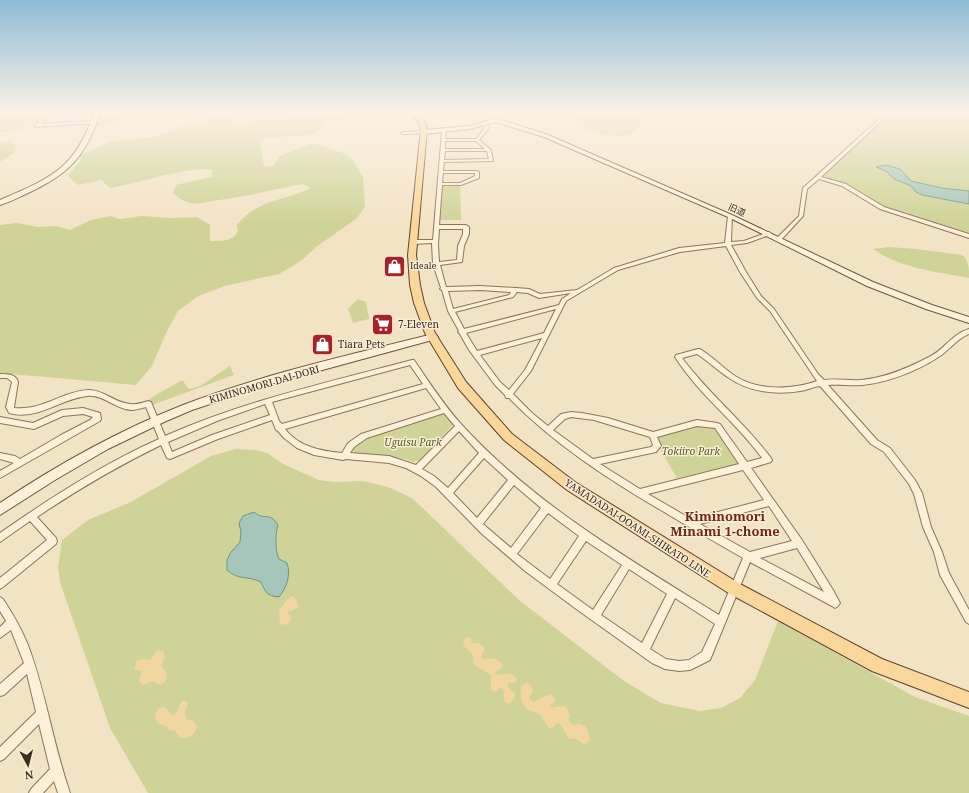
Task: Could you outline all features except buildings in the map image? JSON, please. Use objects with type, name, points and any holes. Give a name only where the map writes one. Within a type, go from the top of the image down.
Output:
[{"type":"main road","name":"YAMADADAI-OOAMI-SHIRATO LINE","points":[[422,150],[412,255],[415,285],[420,308],[431,335],[462,385],[508,437],[571,486],[735,589],[878,665],[969,700]]},
{"type":"street","points":[[0,204],[61,173],[81,150]]},
{"type":"street","points":[[442,150],[435,241],[436,264],[442,289],[461,332],[492,378],[527,414],[548,431],[591,463],[638,493],[748,557],[835,604],[830,593],[771,502],[717,426],[697,423],[652,435],[592,417],[575,414],[565,415],[548,431]]},
{"type":"street","points":[[442,161],[491,160],[490,150]]},
{"type":"street","name":"旧道","points":[[578,150],[730,216],[870,284],[929,307],[969,320]]},
{"type":"street","points":[[779,239],[801,216],[805,189],[848,150]]},
{"type":"street","points":[[440,184],[461,184],[477,176],[476,172],[441,172]]},
{"type":"street","points":[[818,177],[844,185],[882,208],[969,236]]},
{"type":"street","points":[[730,216],[728,244],[759,297],[772,310],[822,383],[874,442],[887,450],[912,482],[918,493],[927,527],[938,552],[946,576],[969,619]]},
{"type":"street","points":[[436,227],[466,227],[466,234],[461,246],[460,261],[436,264]]},
{"type":"street","points":[[442,289],[480,288],[529,291],[539,296],[566,295],[580,291],[616,269],[679,250],[746,242],[769,234]]},
{"type":"street","points":[[413,242],[435,241]]},
{"type":"street","points":[[451,311],[511,296],[516,290]]},
{"type":"street","points":[[508,396],[528,371],[566,295]]},
{"type":"street","points":[[461,332],[561,306]]},
{"type":"street","points":[[638,493],[768,460],[756,441],[699,383],[678,357],[698,351],[727,375],[745,384],[762,389],[787,390],[822,383],[864,382],[893,374],[941,353],[953,339],[969,331]]},
{"type":"street","name":"KIMINOMORI DAI-DORI","points":[[0,502],[35,479],[82,452],[154,419],[216,397],[306,369],[431,335]]},
{"type":"street","points":[[476,354],[545,335]]},
{"type":"street","points":[[0,538],[76,487],[134,455],[214,419],[268,402],[412,362],[428,386],[459,426],[484,453],[513,480],[586,535],[672,592],[721,622]]},
{"type":"street","points":[[0,376],[8,376],[14,379],[15,382],[10,407],[12,411],[21,413],[32,412],[46,408],[70,397],[91,393],[99,394],[127,406],[148,404],[170,456],[215,437],[273,417]]},
{"type":"street","points":[[280,428],[428,386]]},
{"type":"street","points":[[268,402],[273,417],[280,428],[290,439],[311,451],[343,457],[386,459],[416,469],[433,480],[477,524],[550,585],[666,664],[679,666],[690,665],[706,656],[748,557]]},
{"type":"street","points":[[343,457],[351,445],[364,436],[446,410]]},
{"type":"street","points":[[0,420],[34,426],[62,413],[83,411],[97,415],[97,419],[93,422],[0,475]]},
{"type":"street","name":"KIMINOMORI DAI-DORI","points":[[0,510],[43,481],[154,419]]},
{"type":"street","points":[[416,469],[459,426]]},
{"type":"street","points":[[591,463],[653,450],[656,446],[652,435]]},
{"type":"street","points":[[447,494],[484,453]]},
{"type":"street","points":[[0,456],[15,459],[20,463]]},
{"type":"street","points":[[477,524],[513,480]]},
{"type":"street","points":[[690,523],[771,502]]},
{"type":"street","points":[[512,554],[547,507]]},
{"type":"street","points":[[0,584],[53,541],[32,517]]},
{"type":"street","points":[[550,585],[586,535]]},
{"type":"street","points":[[748,557],[798,543]]},
{"type":"street","points":[[595,616],[628,563]]},
{"type":"street","points":[[644,650],[672,592]]},
{"type":"street","points":[[0,602],[22,642],[56,771],[64,793]]},
{"type":"street","points":[[0,633],[12,623]]},
{"type":"street","points":[[0,691],[29,664]]},
{"type":"street","points":[[0,755],[42,714]]},
{"type":"street","points":[[35,793],[56,771]]},
{"type":"green space","points":[[0,150],[15,150],[14,153],[0,162]]},
{"type":"green space","points":[[92,150],[261,150],[264,166],[273,166],[280,156],[295,150],[334,150],[343,153],[353,160],[363,177],[365,207],[356,219],[316,247],[301,261],[279,274],[225,286],[198,296],[178,311],[167,331],[152,366],[136,385],[0,373],[0,225],[17,223],[38,227],[55,226],[70,230],[91,220],[111,216],[120,219],[141,216],[170,218],[197,217],[210,225],[210,241],[223,241],[236,235],[238,231],[237,225],[253,210],[270,202],[309,189],[308,186],[302,184],[245,196],[194,204],[182,200],[173,193],[176,185],[211,177],[213,170],[203,169],[177,172],[110,188],[101,180],[78,185],[68,176],[81,159],[78,156]]},
{"type":"green space","points":[[850,150],[969,150],[969,234],[884,207],[855,189],[827,178],[824,174]]},
{"type":"green space","points":[[460,185],[461,220],[440,220],[442,186]]},
{"type":"green space","points":[[889,247],[962,255],[969,268],[969,278],[907,265],[895,261],[873,249]]},
{"type":"green space","points":[[358,299],[366,302],[369,319],[353,323],[348,309]]},
{"type":"green space","points":[[230,366],[234,375],[152,405],[149,399],[182,380],[189,389],[200,386]]},
{"type":"green space","name":"Uguisu Park","points":[[440,414],[446,414],[453,423],[452,426],[420,460],[413,462],[406,459],[354,453],[353,451],[354,447],[363,439]]},
{"type":"green space","name":"Tokiiro Park","points":[[702,425],[714,427],[738,461],[737,464],[677,478],[661,451],[658,437],[661,434]]},
{"type":"green space","points":[[236,449],[255,450],[267,453],[283,464],[319,480],[335,482],[363,481],[388,487],[412,498],[519,600],[624,681],[661,703],[700,711],[721,708],[740,698],[755,680],[778,621],[915,697],[969,716],[969,793],[148,793],[110,728],[60,582],[58,567],[62,540],[88,520],[131,502],[211,456]]},
{"type":"sand","points":[[293,596],[296,600],[298,608],[287,612],[291,618],[289,623],[283,625],[280,624],[279,610],[289,598]]},
{"type":"sand","points":[[468,637],[471,638],[472,643],[479,643],[484,647],[481,657],[484,660],[494,659],[503,665],[496,671],[497,675],[510,674],[517,678],[516,683],[508,683],[508,687],[515,693],[514,699],[510,704],[505,703],[503,689],[500,687],[497,691],[493,692],[491,689],[491,676],[473,663],[472,654],[463,644],[464,639]]},
{"type":"sand","points":[[157,651],[163,651],[165,656],[161,666],[167,673],[166,682],[160,685],[153,681],[144,685],[139,682],[142,671],[134,669],[137,661],[142,659],[150,660]]},
{"type":"sand","points":[[527,683],[531,685],[533,691],[529,697],[529,700],[534,702],[550,694],[556,699],[553,704],[550,705],[551,708],[561,706],[566,707],[570,715],[568,720],[572,725],[580,724],[586,727],[590,738],[588,743],[583,744],[577,739],[569,739],[561,725],[557,723],[551,729],[547,726],[539,714],[527,709],[522,700],[521,686]]},
{"type":"sand","points":[[184,700],[188,703],[185,714],[187,719],[194,721],[197,728],[191,736],[181,738],[175,731],[168,730],[167,726],[157,723],[155,717],[158,708],[165,707],[170,714],[174,715]]},
{"type":"water","points":[[886,165],[900,169],[911,181],[942,188],[969,191],[969,204],[922,195],[916,192],[911,186],[894,179],[886,171],[876,167]]},
{"type":"water","points":[[254,512],[257,515],[270,517],[276,521],[278,526],[276,538],[277,552],[279,559],[287,563],[289,572],[286,585],[279,597],[272,596],[267,593],[261,582],[235,576],[227,570],[227,560],[231,552],[240,542],[241,532],[239,523],[243,516]]},
{"type":"place","name":"Ideale","points":[[395,266]]},
{"type":"place","name":"7-Eleven","points":[[383,324]]},
{"type":"place","name":"Tiara Pets","points":[[323,344]]},
{"type":"district","name":"Kiminomori Minami 1-chome","points":[[725,524]]}]
